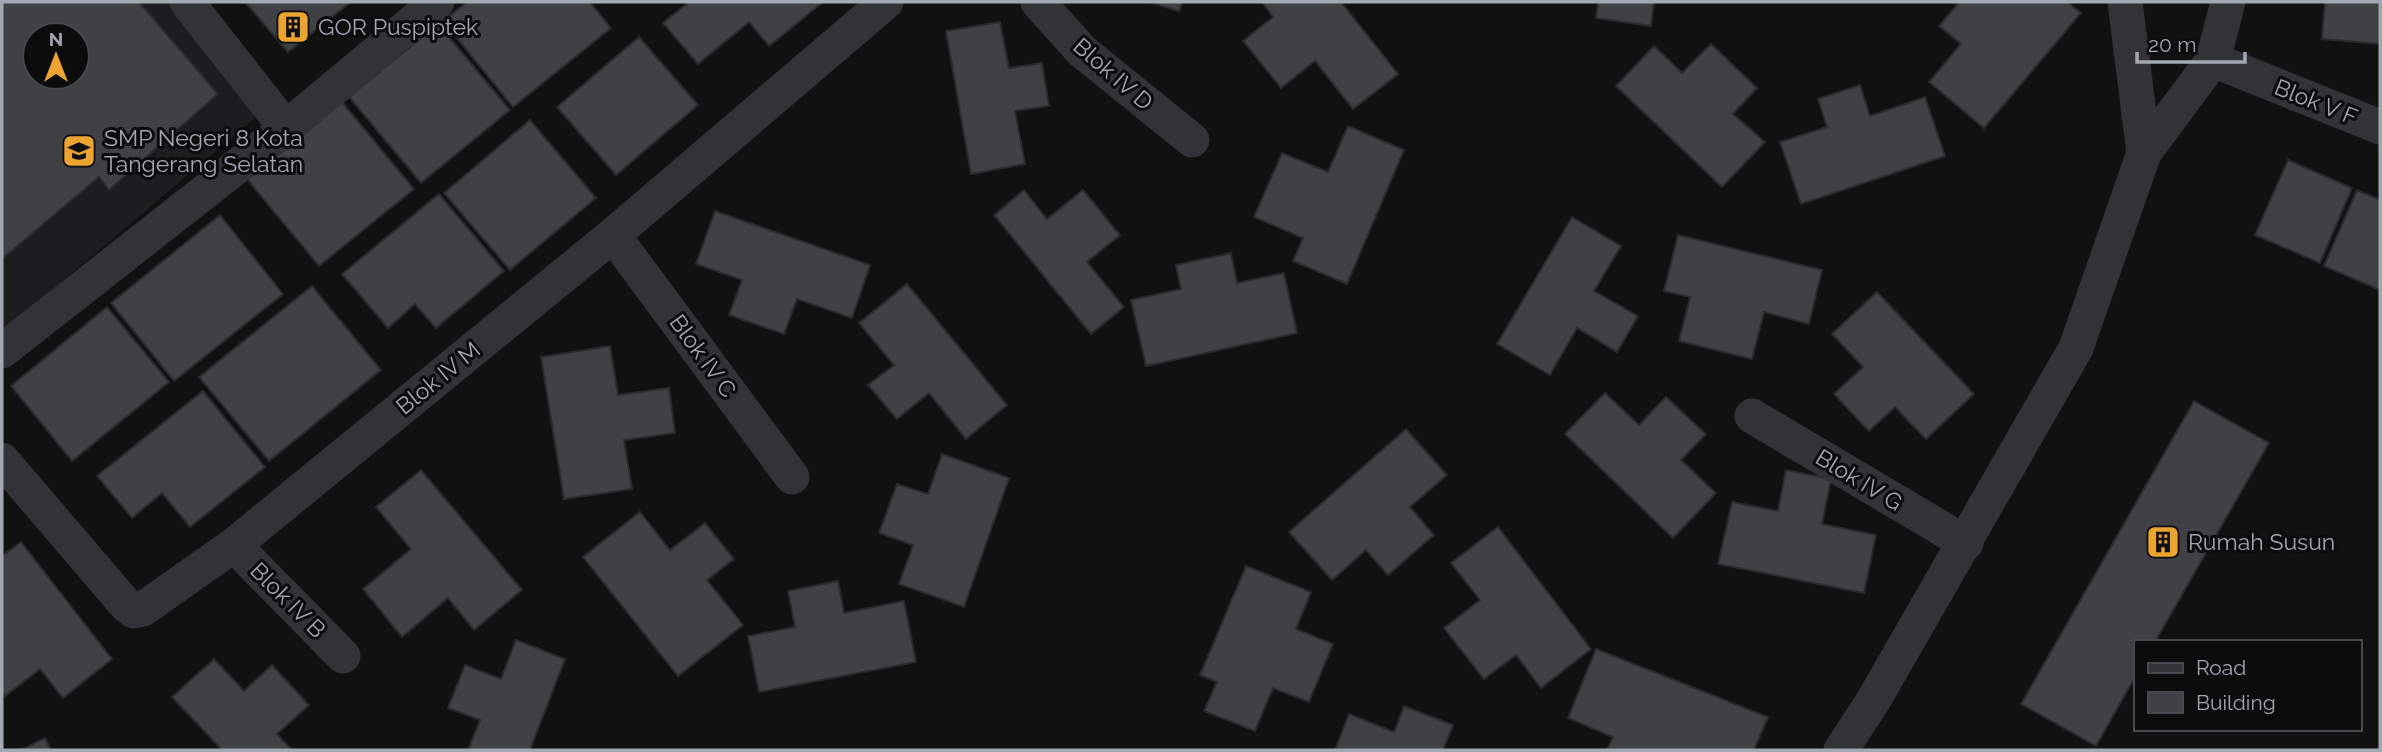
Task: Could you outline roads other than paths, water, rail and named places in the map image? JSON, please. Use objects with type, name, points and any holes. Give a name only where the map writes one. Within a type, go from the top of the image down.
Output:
[{"type":"street","points":[[187,2],[286,128]]},
{"type":"street","points":[[2,351],[286,128],[437,2]]},
{"type":"street","name":"Blok IV M","points":[[2,460],[134,611],[143,609],[234,545],[613,235],[886,2]]},
{"type":"street","name":"Blok IV D","points":[[1038,2],[1082,51],[1192,140]]},
{"type":"street","points":[[2125,2],[2144,153]]},
{"type":"street","points":[[1841,750],[1966,543],[2076,348],[2144,153],[2213,60],[2228,2]]},
{"type":"street","name":"Blok V F","points":[[2213,60],[2380,127]]},
{"type":"street","name":"Blok IV C","points":[[613,235],[792,477]]},
{"type":"street","name":"Blok IV G","points":[[1752,416],[1966,543]]},
{"type":"street","name":"Blok IV B","points":[[234,545],[343,656]]},
{"type":"place","name":"GOR Puspiptek","points":[[293,27]]},
{"type":"place","name":"SMP Negeri 8 Kota Tangerang Selatan","points":[[79,151]]},
{"type":"place","name":"Rumah Susun","points":[[2163,542]]}]
